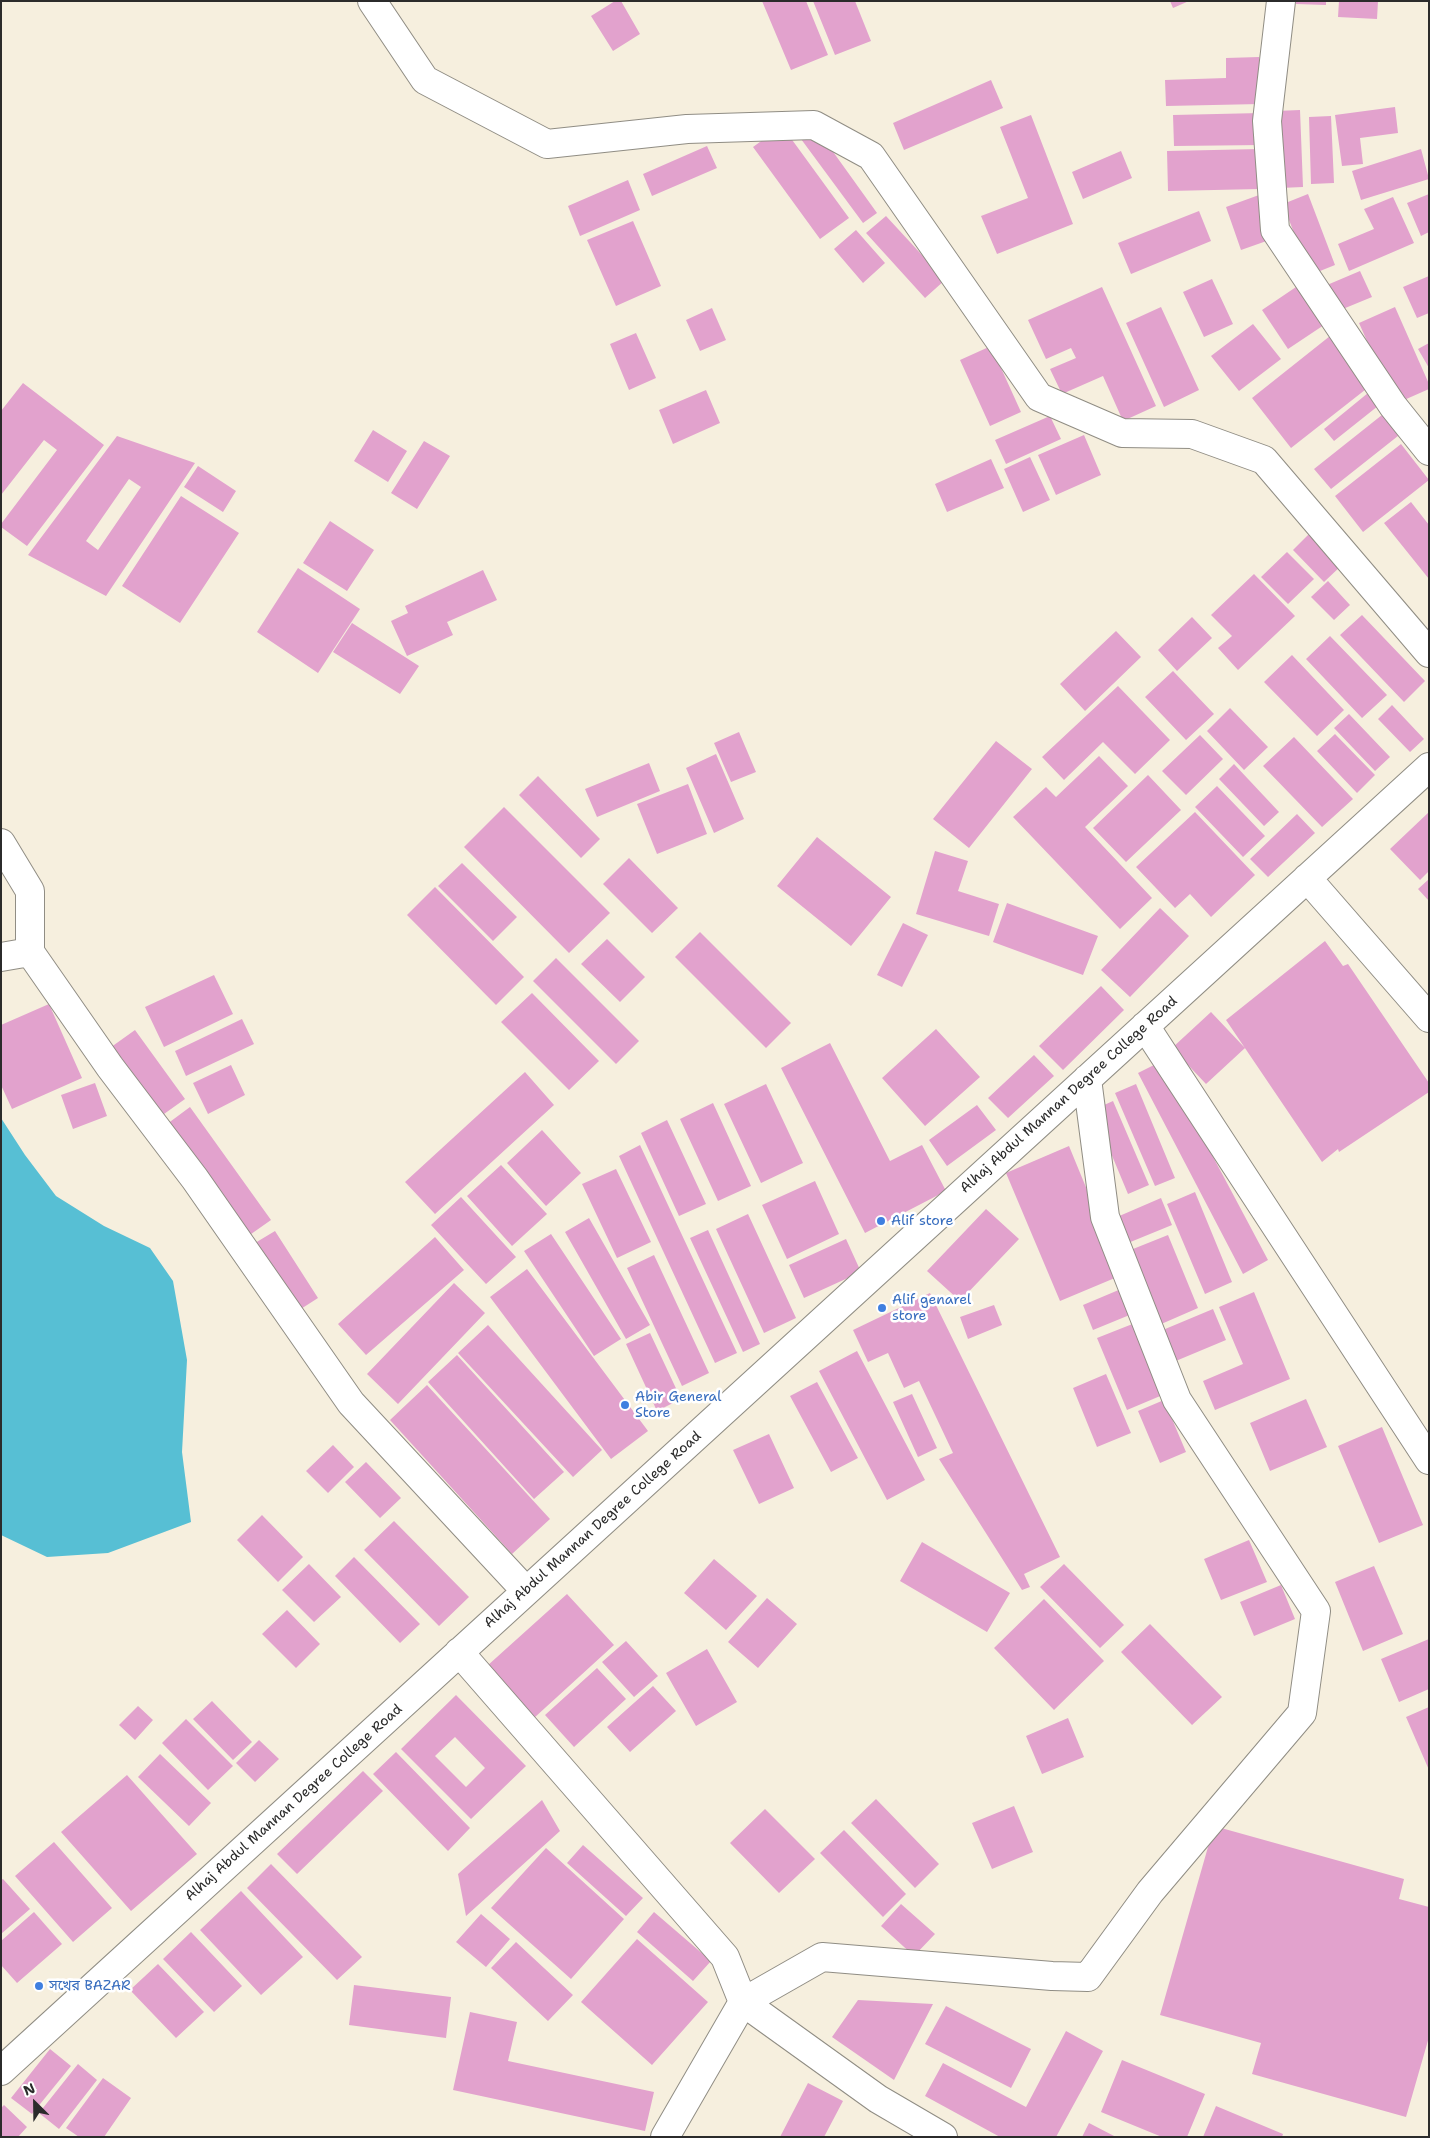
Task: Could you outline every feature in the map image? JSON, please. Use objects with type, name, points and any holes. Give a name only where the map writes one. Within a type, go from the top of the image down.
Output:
[{"type":"street","points":[[372,1],[426,80],[547,144],[687,129],[814,125],[871,156],[1039,397],[1122,433],[1192,434],[1264,460],[1429,653]]},
{"type":"street","points":[[1281,1],[1267,122],[1275,230],[1394,406],[1429,451]]},
{"type":"street","name":"Alhaj Abdul Mannan Degree College Road","points":[[1,2071],[1429,767]]},
{"type":"street","points":[[1,843],[30,892],[30,952],[110,1067],[195,1179],[351,1403],[526,1591]]},
{"type":"street","points":[[1307,878],[1429,1018]]},
{"type":"street","points":[[1,957],[30,952]]},
{"type":"street","points":[[1145,1026],[1429,1460]]},
{"type":"street","points":[[665,2137],[743,2002],[822,1958],[1052,1976],[1088,1977],[1150,1892],[1302,1713],[1316,1611],[1177,1400],[1105,1217],[1087,1079]]},
{"type":"street","points":[[459,1652],[725,1957],[743,2002],[878,2099],[943,2137]]},
{"type":"water","points":[[1,1118],[25,1155],[56,1196],[104,1226],[150,1248],[173,1281],[187,1360],[182,1452],[191,1522],[108,1553],[47,1557],[1,1535]]},
{"type":"building","points":[[615,1],[621,1],[640,34],[613,51],[591,16]]},
{"type":"building","points":[[762,1],[806,1],[828,55],[791,70]]},
{"type":"building","points":[[813,1],[855,1],[871,41],[835,55]]},
{"type":"building","points":[[1170,1],[1189,1],[1173,8]]},
{"type":"building","points":[[1296,1],[1326,1],[1326,5],[1296,4]]},
{"type":"building","points":[[1339,1],[1378,1],[1377,19],[1338,17]]},
{"type":"building","points":[[1259,57],[1260,104],[1166,106],[1165,80],[1226,78],[1226,58]]},
{"type":"building","points":[[991,80],[1003,108],[904,150],[893,123]]},
{"type":"building","points":[[1395,107],[1398,133],[1360,138],[1363,164],[1342,166],[1335,115]]},
{"type":"building","points":[[1300,110],[1303,187],[1280,188],[1276,111]]},
{"type":"building","points":[[1261,113],[1262,145],[1174,146],[1173,115]]},
{"type":"building","points":[[1031,115],[1073,224],[997,254],[981,216],[1028,198],[1000,127]]},
{"type":"building","points":[[1331,116],[1334,183],[1311,184],[1309,117]]},
{"type":"building","points":[[782,126],[849,218],[820,239],[753,147]]},
{"type":"building","points":[[816,128],[877,213],[863,223],[801,139]]},
{"type":"building","points":[[707,146],[717,168],[652,196],[643,174]]},
{"type":"building","points":[[1260,149],[1260,189],[1168,191],[1167,151]]},
{"type":"building","points":[[1421,149],[1429,179],[1361,200],[1352,171]]},
{"type":"building","points":[[1121,151],[1132,178],[1083,199],[1072,172]]},
{"type":"building","points":[[628,180],[640,210],[580,236],[568,206]]},
{"type":"building","points":[[1308,194],[1335,265],[1310,275],[1283,204]]},
{"type":"building","points":[[1429,194],[1429,232],[1421,236],[1407,203]]},
{"type":"building","points":[[1259,195],[1275,238],[1241,250],[1226,207]]},
{"type":"building","points":[[1393,197],[1414,243],[1349,271],[1338,244],[1374,229],[1364,209]]},
{"type":"building","points":[[1199,211],[1211,241],[1131,274],[1118,243]]},
{"type":"building","points":[[886,216],[945,280],[925,298],[866,233]]},
{"type":"building","points":[[633,221],[661,286],[616,306],[587,240]]},
{"type":"building","points":[[856,230],[885,263],[863,283],[834,249]]},
{"type":"building","points":[[1360,271],[1372,297],[1338,311],[1327,285]]},
{"type":"building","points":[[1429,276],[1429,313],[1417,318],[1403,287]]},
{"type":"building","points":[[1212,279],[1233,324],[1204,337],[1183,292]]},
{"type":"building","points":[[1299,285],[1324,325],[1288,349],[1262,310]]},
{"type":"building","points":[[1102,287],[1156,406],[1123,421],[1103,376],[1062,394],[1050,369],[1076,358],[1071,348],[1046,359],[1028,320]]},
{"type":"building","points":[[1161,307],[1199,390],[1164,407],[1126,323]]},
{"type":"building","points":[[1395,307],[1429,384],[1429,389],[1395,404],[1359,323]]},
{"type":"building","points":[[712,308],[726,340],[700,351],[686,320]]},
{"type":"building","points":[[1253,324],[1281,359],[1239,391],[1211,356]]},
{"type":"building","points":[[636,333],[656,378],[629,390],[610,344]]},
{"type":"building","points":[[1330,336],[1370,386],[1291,448],[1252,398]]},
{"type":"building","points":[[1429,343],[1429,368],[1418,349]]},
{"type":"building","points":[[991,346],[1021,412],[990,426],[960,360]]},
{"type":"building","points":[[23,383],[104,445],[27,546],[1,527],[1,524],[57,450],[44,440],[1,495],[1,411]]},
{"type":"building","points":[[706,390],[720,423],[673,444],[659,410]]},
{"type":"building","points":[[1368,393],[1378,406],[1334,441],[1324,429]]},
{"type":"building","points":[[1387,411],[1403,432],[1331,489],[1314,469]]},
{"type":"building","points":[[1050,416],[1061,439],[1006,464],[995,440]]},
{"type":"building","points":[[373,430],[407,451],[388,482],[354,461]]},
{"type":"building","points":[[1084,435],[1101,475],[1056,495],[1038,455]]},
{"type":"building","points":[[117,436],[195,463],[106,596],[28,555]],"holes":[[[129,479],[141,487],[98,550],[86,541]]]},
{"type":"building","points":[[424,441],[450,456],[417,509],[391,493]]},
{"type":"building","points":[[1401,444],[1429,480],[1363,532],[1335,496]]},
{"type":"building","points":[[1030,457],[1050,500],[1023,512],[1004,469]]},
{"type":"building","points":[[991,459],[1004,488],[947,512],[935,484]]},
{"type":"building","points":[[198,466],[236,491],[223,512],[184,487]]},
{"type":"building","points":[[181,496],[239,533],[180,623],[122,586]]},
{"type":"building","points":[[1411,502],[1429,525],[1429,579],[1384,523]]},
{"type":"building","points":[[330,521],[374,550],[347,591],[303,563]]},
{"type":"building","points":[[1311,532],[1342,565],[1324,582],[1293,550]]},
{"type":"building","points":[[1287,552],[1314,579],[1288,604],[1261,577]]},
{"type":"building","points":[[298,568],[360,609],[318,673],[257,632]]},
{"type":"building","points":[[483,570],[497,600],[447,622],[453,635],[407,656],[391,621],[408,613],[405,606]]},
{"type":"building","points":[[1254,574],[1295,616],[1238,670],[1218,648],[1232,636],[1211,615]]},
{"type":"building","points":[[1328,581],[1350,605],[1334,620],[1311,597]]},
{"type":"building","points":[[1362,615],[1425,681],[1404,702],[1340,635]]},
{"type":"building","points":[[1192,617],[1212,638],[1177,671],[1158,650]]},
{"type":"building","points":[[352,623],[419,666],[400,694],[333,652]]},
{"type":"building","points":[[1116,631],[1141,657],[1085,711],[1060,684]]},
{"type":"building","points":[[1330,636],[1387,695],[1362,718],[1306,659]]},
{"type":"building","points":[[1292,655],[1344,710],[1317,736],[1264,682]]},
{"type":"building","points":[[1173,671],[1214,714],[1186,740],[1145,697]]},
{"type":"building","points":[[1118,686],[1170,740],[1135,774],[1103,742],[1064,780],[1042,757]]},
{"type":"building","points":[[1392,705],[1424,739],[1410,752],[1378,719]]},
{"type":"building","points":[[1230,708],[1268,747],[1244,770],[1207,731]]},
{"type":"building","points":[[1349,714],[1390,757],[1375,771],[1334,728]]},
{"type":"building","points":[[739,732],[756,772],[731,782],[714,743]]},
{"type":"building","points":[[1335,734],[1375,775],[1357,793],[1317,751]]},
{"type":"building","points":[[1200,735],[1223,759],[1186,795],[1162,771]]},
{"type":"building","points":[[1294,737],[1353,799],[1322,827],[1263,766]]},
{"type":"building","points":[[996,741],[1032,769],[969,848],[933,819]]},
{"type":"building","points":[[716,754],[744,819],[714,833],[686,768]]},
{"type":"building","points":[[1099,756],[1128,786],[1085,827],[1152,898],[1120,929],[1013,817],[1046,787],[1056,797]]},
{"type":"building","points":[[649,763],[660,791],[597,817],[585,789]]},
{"type":"building","points":[[1234,764],[1279,812],[1264,826],[1219,779]]},
{"type":"building","points":[[1148,775],[1181,810],[1126,862],[1093,828]]},
{"type":"building","points":[[538,776],[600,839],[581,858],[519,795]]},
{"type":"building","points":[[688,784],[707,834],[657,854],[637,804]]},
{"type":"building","points":[[1217,786],[1265,836],[1243,857],[1195,807]]},
{"type":"building","points":[[504,807],[610,913],[569,953],[464,847]]},
{"type":"building","points":[[1195,812],[1255,875],[1211,917],[1190,894],[1175,908],[1136,867]]},
{"type":"building","points":[[1429,812],[1429,871],[1420,880],[1390,849]]},
{"type":"building","points":[[1297,814],[1315,833],[1268,877],[1250,859]]},
{"type":"building","points":[[817,837],[891,897],[851,946],[777,886]]},
{"type":"building","points":[[935,851],[968,861],[958,891],[999,904],[989,936],[916,914]]},
{"type":"building","points":[[629,858],[678,908],[652,933],[603,884]]},
{"type":"building","points":[[462,863],[517,917],[493,941],[438,886]]},
{"type":"building","points":[[1429,879],[1429,901],[1418,889]]},
{"type":"building","points":[[435,887],[524,977],[496,1005],[407,915]]},
{"type":"building","points":[[1007,903],[1098,936],[1083,975],[993,942]]},
{"type":"building","points":[[1160,908],[1189,936],[1130,997],[1101,970]]},
{"type":"building","points":[[903,923],[928,935],[902,987],[877,975]]},
{"type":"building","points":[[700,932],[791,1023],[766,1048],[675,957]]},
{"type":"building","points":[[607,939],[645,977],[620,1002],[581,964]]},
{"type":"building","points":[[1325,941],[1343,966],[1348,964],[1429,1083],[1429,1092],[1339,1152],[1338,1149],[1322,1162],[1226,1020]]},
{"type":"building","points":[[556,958],[639,1041],[616,1064],[533,981]]},
{"type":"building","points":[[214,975],[233,1014],[164,1047],[145,1007]]},
{"type":"building","points":[[1101,986],[1124,1010],[1063,1070],[1039,1046]]},
{"type":"building","points":[[532,993],[599,1061],[569,1090],[501,1022]]},
{"type":"building","points":[[49,1004],[82,1078],[12,1109],[1,1085],[1,1025]]},
{"type":"building","points":[[1211,1012],[1245,1048],[1206,1084],[1172,1048]]},
{"type":"building","points":[[242,1019],[254,1044],[186,1076],[175,1051]]},
{"type":"building","points":[[936,1029],[980,1077],[925,1126],[882,1078]]},
{"type":"building","points":[[135,1030],[185,1099],[157,1119],[107,1050]]},
{"type":"building","points":[[830,1043],[890,1161],[922,1145],[946,1191],[865,1233],[781,1068]]},
{"type":"building","points":[[1034,1055],[1054,1076],[1008,1118],[988,1098]]},
{"type":"building","points":[[1162,1061],[1268,1260],[1243,1274],[1138,1073]]},
{"type":"building","points":[[231,1065],[245,1095],[208,1114],[193,1083]]},
{"type":"building","points":[[525,1072],[554,1105],[435,1214],[405,1182]]},
{"type":"building","points":[[95,1083],[107,1116],[73,1129],[61,1095]]},
{"type":"building","points":[[766,1084],[803,1163],[761,1183],[724,1104]]},
{"type":"building","points":[[1136,1084],[1175,1178],[1155,1186],[1115,1093]]},
{"type":"building","points":[[1113,1101],[1149,1185],[1128,1194],[1093,1110]]},
{"type":"building","points":[[713,1103],[751,1186],[718,1201],[680,1119]]},
{"type":"building","points":[[977,1105],[996,1130],[947,1166],[929,1140]]},
{"type":"building","points":[[190,1107],[271,1220],[244,1239],[163,1127]]},
{"type":"building","points":[[667,1120],[706,1204],[679,1216],[641,1133]]},
{"type":"building","points":[[542,1130],[581,1173],[546,1206],[507,1163]]},
{"type":"building","points":[[640,1145],[737,1353],[715,1363],[619,1156]]},
{"type":"building","points":[[1069,1146],[1122,1275],[1060,1301],[1006,1173]]},
{"type":"building","points":[[501,1165],[547,1214],[512,1246],[467,1196]]},
{"type":"building","points":[[616,1169],[651,1242],[617,1258],[582,1184]]},
{"type":"building","points":[[815,1181],[839,1234],[787,1259],[762,1205]]},
{"type":"building","points":[[1195,1192],[1232,1282],[1205,1294],[1167,1204]]},
{"type":"building","points":[[461,1197],[516,1257],[486,1284],[431,1225]]},
{"type":"building","points":[[1161,1198],[1172,1225],[1128,1243],[1117,1217]]},
{"type":"building","points":[[986,1209],[1019,1239],[960,1301],[927,1271]]},
{"type":"building","points":[[748,1214],[796,1318],[764,1333],[716,1229]]},
{"type":"building","points":[[589,1218],[650,1325],[626,1339],[565,1232]]},
{"type":"building","points":[[708,1230],[760,1344],[743,1352],[690,1238]]},
{"type":"building","points":[[275,1231],[318,1298],[293,1314],[250,1246]]},
{"type":"building","points":[[551,1234],[621,1339],[594,1356],[524,1251]]},
{"type":"building","points":[[1168,1235],[1198,1308],[1159,1325],[1128,1251]]},
{"type":"building","points":[[435,1237],[464,1270],[366,1355],[338,1324]]},
{"type":"building","points":[[846,1239],[861,1272],[804,1298],[789,1265]]},
{"type":"building","points":[[654,1255],[709,1373],[682,1386],[627,1268]]},
{"type":"building","points":[[527,1269],[648,1431],[611,1459],[490,1297]]},
{"type":"building","points":[[454,1283],[485,1313],[398,1404],[367,1374]]},
{"type":"building","points":[[1121,1289],[1132,1314],[1093,1330],[1083,1305]]},
{"type":"building","points":[[1254,1292],[1290,1379],[1215,1410],[1203,1381],[1243,1364],[1219,1307]]},
{"type":"building","points":[[930,1293],[1060,1557],[1024,1574],[1030,1587],[1022,1590],[939,1459],[953,1453],[919,1381],[904,1388],[888,1353],[868,1362],[853,1330]]},
{"type":"building","points":[[994,1305],[1002,1325],[968,1339],[960,1317]]},
{"type":"building","points":[[1213,1309],[1226,1340],[1171,1363],[1158,1332]]},
{"type":"building","points":[[1135,1323],[1165,1394],[1127,1410],[1097,1338]]},
{"type":"building","points":[[488,1325],[602,1450],[573,1477],[458,1353]]},
{"type":"building","points":[[650,1333],[681,1399],[657,1411],[626,1344]]},
{"type":"building","points":[[857,1351],[925,1480],[887,1500],[819,1371]]},
{"type":"building","points":[[457,1355],[564,1472],[534,1499],[428,1382]]},
{"type":"building","points":[[1106,1374],[1131,1433],[1097,1447],[1073,1388]]},
{"type":"building","points":[[817,1382],[858,1458],[831,1472],[790,1396]]},
{"type":"building","points":[[427,1385],[550,1519],[512,1554],[390,1420]]},
{"type":"building","points":[[912,1394],[937,1448],[918,1457],[893,1402]]},
{"type":"building","points":[[1306,1399],[1327,1447],[1270,1471],[1250,1423]]},
{"type":"building","points":[[1164,1400],[1186,1452],[1160,1463],[1138,1411]]},
{"type":"building","points":[[1382,1427],[1423,1525],[1379,1543],[1338,1446]]},
{"type":"building","points":[[769,1434],[794,1488],[759,1504],[733,1450]]},
{"type":"building","points":[[333,1445],[354,1467],[328,1493],[306,1471]]},
{"type":"building","points":[[366,1462],[401,1498],[380,1518],[345,1482]]},
{"type":"building","points":[[262,1515],[303,1557],[278,1582],[237,1540]]},
{"type":"building","points":[[394,1521],[469,1597],[439,1626],[364,1550]]},
{"type":"building","points":[[1249,1540],[1267,1582],[1221,1600],[1204,1559]]},
{"type":"building","points":[[922,1542],[1010,1593],[987,1632],[900,1581]]},
{"type":"building","points":[[354,1557],[420,1624],[400,1643],[335,1576]]},
{"type":"building","points":[[714,1559],[757,1596],[726,1630],[684,1593]]},
{"type":"building","points":[[309,1564],[341,1597],[314,1622],[282,1590]]},
{"type":"building","points":[[1064,1564],[1124,1625],[1100,1648],[1040,1587]]},
{"type":"building","points":[[1374,1566],[1403,1634],[1363,1651],[1335,1582]]},
{"type":"building","points":[[1281,1585],[1295,1619],[1254,1636],[1240,1602]]},
{"type":"building","points":[[567,1594],[614,1645],[534,1718],[487,1666]]},
{"type":"building","points":[[767,1598],[797,1624],[758,1668],[728,1642]]},
{"type":"building","points":[[1044,1599],[1104,1661],[1054,1710],[994,1648]]},
{"type":"building","points":[[287,1610],[320,1644],[296,1668],[262,1634]]},
{"type":"building","points":[[1150,1624],[1222,1697],[1192,1725],[1121,1652]]},
{"type":"building","points":[[1429,1639],[1429,1689],[1399,1702],[1381,1659]]},
{"type":"building","points":[[626,1641],[658,1676],[634,1697],[602,1662]]},
{"type":"building","points":[[707,1649],[737,1702],[696,1726],[666,1673]]},
{"type":"building","points":[[597,1668],[626,1699],[574,1747],[545,1715]]},
{"type":"building","points":[[653,1686],[676,1711],[630,1752],[607,1727]]},
{"type":"building","points":[[456,1695],[526,1766],[471,1819],[401,1749]],"holes":[[[455,1737],[485,1768],[466,1787],[435,1756]]]},
{"type":"building","points":[[212,1701],[252,1742],[233,1760],[193,1719]]},
{"type":"building","points":[[138,1706],[153,1720],[135,1740],[119,1725]]},
{"type":"building","points":[[1429,1707],[1429,1770],[1406,1717]]},
{"type":"building","points":[[1068,1718],[1084,1757],[1042,1774],[1026,1736]]},
{"type":"building","points":[[186,1719],[233,1766],[208,1790],[162,1743]]},
{"type":"building","points":[[259,1740],[279,1759],[255,1782],[236,1763]]},
{"type":"building","points":[[396,1752],[470,1828],[448,1851],[373,1774]]},
{"type":"building","points":[[160,1754],[211,1803],[189,1826],[138,1777]]},
{"type":"building","points":[[363,1771],[383,1791],[297,1874],[277,1854]]},
{"type":"building","points":[[127,1775],[197,1854],[131,1911],[61,1832]]},
{"type":"building","points":[[876,1799],[939,1864],[915,1888],[851,1823]]},
{"type":"building","points":[[542,1800],[560,1831],[466,1916],[458,1874]]},
{"type":"building","points":[[1014,1806],[1033,1852],[992,1869],[972,1823]]},
{"type":"building","points":[[765,1809],[815,1859],[779,1893],[730,1843]]},
{"type":"building","points":[[1214,1826],[1404,1879],[1399,1899],[1429,1907],[1429,2037],[1406,2117],[1252,2074],[1261,2043],[1160,2015]]},
{"type":"building","points":[[844,1830],[906,1894],[883,1917],[820,1853]]},
{"type":"building","points":[[54,1842],[112,1908],[73,1942],[15,1876]]},
{"type":"building","points":[[583,1845],[643,1898],[626,1916],[567,1863]]},
{"type":"building","points":[[546,1848],[624,1919],[571,1979],[491,1908]]},
{"type":"building","points":[[271,1864],[362,1957],[337,1980],[247,1888]]},
{"type":"building","points":[[3,1879],[30,1909],[1,1934],[1,1880]]},
{"type":"building","points":[[241,1891],[303,1957],[261,1995],[200,1930]]},
{"type":"building","points":[[901,1904],[935,1934],[914,1956],[881,1926]]},
{"type":"building","points":[[34,1912],[62,1944],[17,1983],[1,1965],[1,1941]]},
{"type":"building","points":[[654,1912],[711,1961],[693,1981],[637,1932]]},
{"type":"building","points":[[481,1914],[510,1939],[486,1967],[456,1942]]},
{"type":"building","points":[[191,1932],[242,1986],[214,2012],[163,1959]]},
{"type":"building","points":[[637,1939],[708,2002],[652,2065],[581,2002]]},
{"type":"building","points":[[516,1942],[573,1995],[548,2021],[491,1968]]},
{"type":"building","points":[[158,1964],[204,2012],[176,2038],[130,1990]]},
{"type":"building","points":[[354,1985],[451,1997],[446,2038],[349,2025]]},
{"type":"building","points":[[858,2000],[933,2004],[894,2080],[832,2037]]},
{"type":"building","points":[[946,2006],[1031,2049],[1011,2088],[925,2044]]},
{"type":"building","points":[[470,2012],[517,2022],[508,2061],[654,2092],[645,2131],[453,2090]]},
{"type":"building","points":[[1066,2031],[1103,2051],[1056,2137],[1000,2137],[925,2096],[943,2063],[1026,2107]]},
{"type":"building","points":[[50,2049],[71,2066],[32,2114],[11,2098]]},
{"type":"building","points":[[1122,2060],[1205,2094],[1187,2137],[1162,2137],[1101,2112]]},
{"type":"building","points":[[78,2064],[97,2080],[59,2129],[39,2113]]},
{"type":"building","points":[[103,2078],[131,2098],[104,2137],[79,2137],[66,2128]]},
{"type":"building","points":[[808,2083],[843,2101],[824,2137],[780,2137]]},
{"type":"building","points":[[4,2105],[27,2127],[18,2137],[1,2137],[1,2108]]},
{"type":"building","points":[[1216,2106],[1283,2134],[1282,2137],[1203,2137]]},
{"type":"building","points":[[1089,2123],[1116,2137],[1082,2137]]},
{"type":"place","name":"Alif store","points":[[881,1221]]},
{"type":"place","name":"Alif genarel store","points":[[882,1308]]},
{"type":"place","name":"Abir General Store","points":[[625,1405]]},
{"type":"place","name":"সখের BAZAR","points":[[39,1986]]}]
